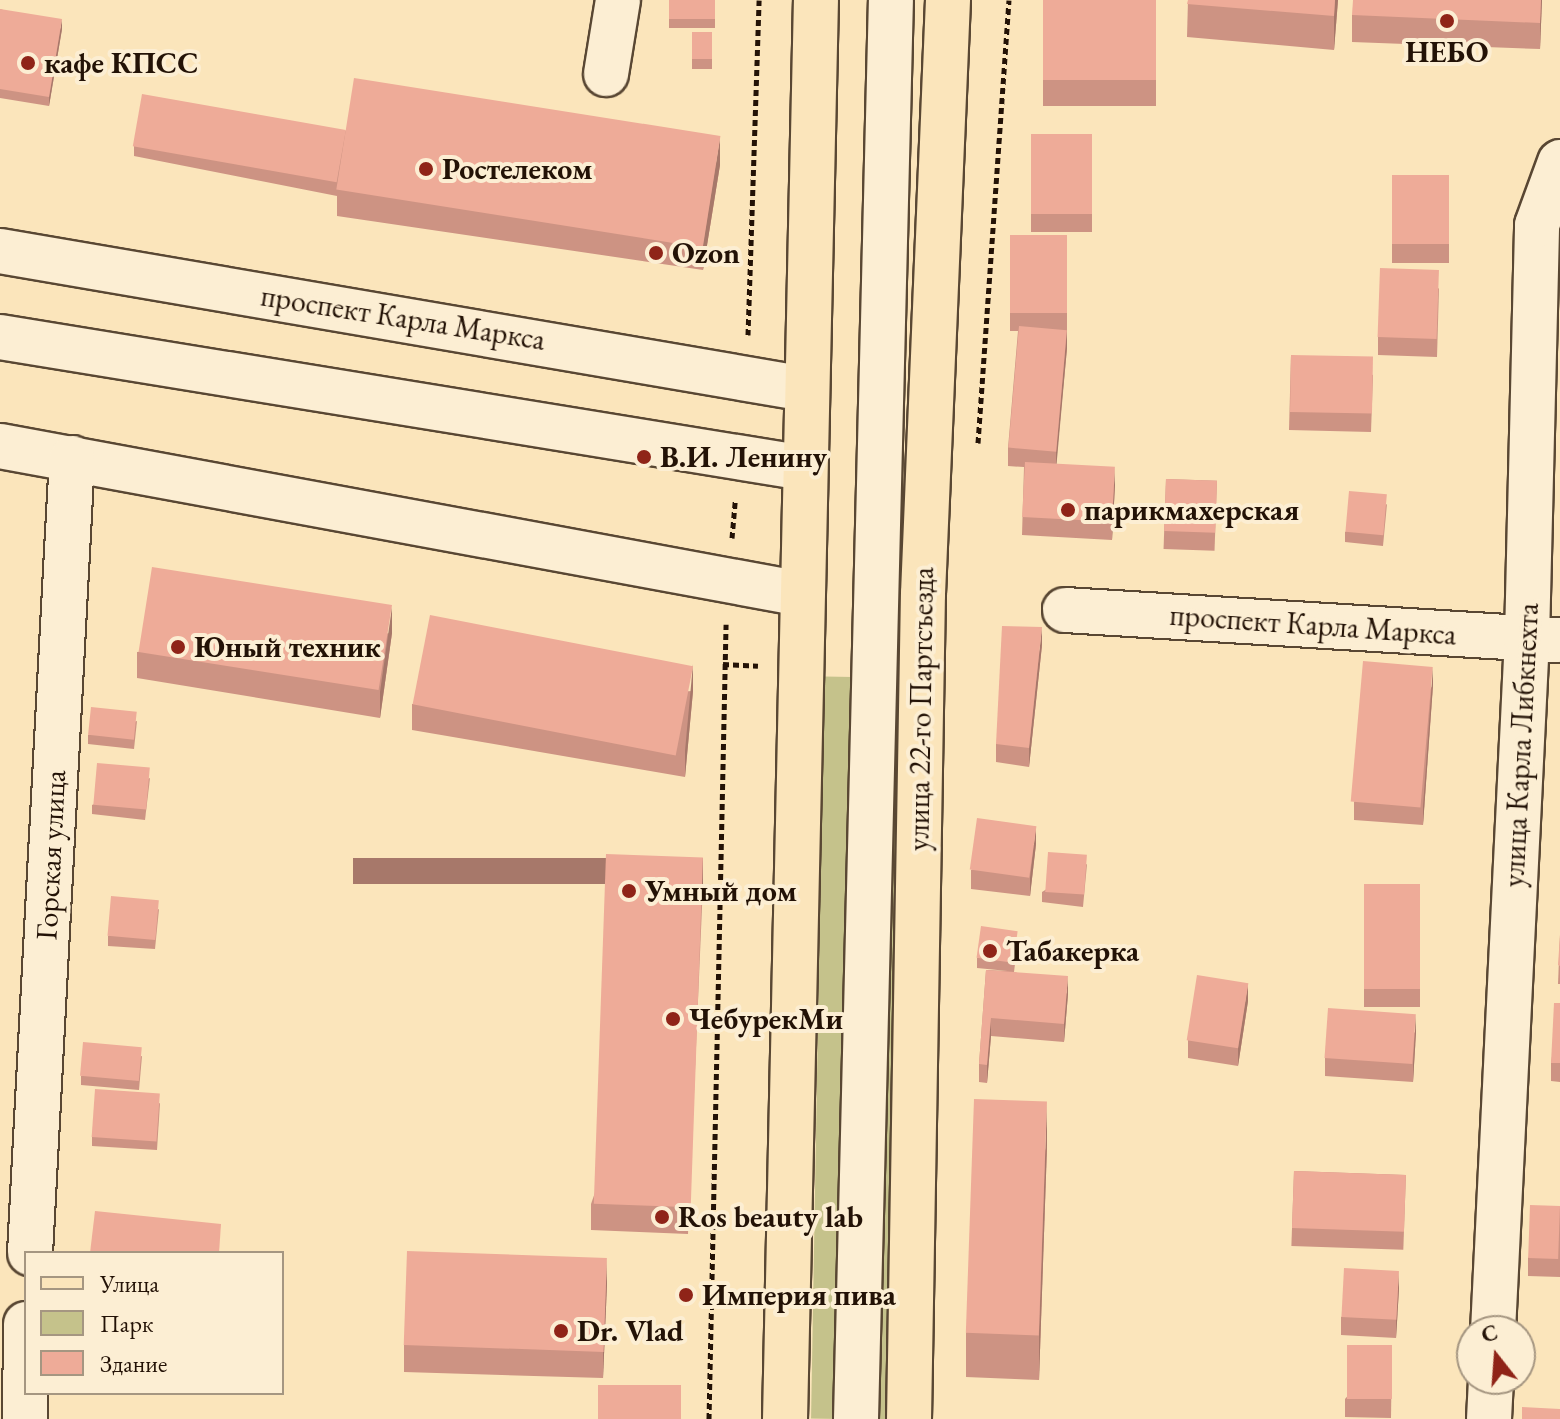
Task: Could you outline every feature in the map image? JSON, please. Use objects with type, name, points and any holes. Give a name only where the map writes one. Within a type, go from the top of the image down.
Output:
[{"type":"main road","points":[[785,1419],[816,0]]},
{"type":"main road","name":"улица 22-го Партсъезда","points":[[909,1419],[923,594],[948,0]]},
{"type":"street","points":[[606,74],[618,0]]},
{"type":"street","points":[[856,1419],[891,0]]},
{"type":"street","name":"улица Карла Либкнехта","points":[[1494,1315],[1543,639],[1537,225],[1560,162]]},
{"type":"street","name":"проспект Карла Маркса","points":[[0,251],[747,375],[806,389]]},
{"type":"street","points":[[0,337],[804,468]]},
{"type":"street","points":[[0,446],[802,594]]},
{"type":"street","name":"Горская улица","points":[[30,1251],[72,458]]},
{"type":"street","name":"проспект Карла Маркса","points":[[1065,610],[1543,639]]},
{"type":"street","points":[[0,1328],[24,1332]]},
{"type":"street","points":[[25,1395],[25,1419]]},
{"type":"street","points":[[1489,1419],[1490,1395]]},
{"type":"path","points":[[747,375],[759,0]]},
{"type":"path","points":[[978,448],[1009,0]]},
{"type":"path","points":[[709,1419],[729,580],[738,457]]},
{"type":"green space","points":[[824,676],[853,677],[840,1419],[811,1418]]},
{"type":"green space","points":[[911,699],[898,1419],[873,1419],[890,738]]},
{"type":"building","points":[[669,0],[715,0],[715,19],[669,19]]},
{"type":"building","points":[[1043,0],[1156,0],[1156,80],[1043,80]]},
{"type":"building","points":[[1188,0],[1335,0],[1334,16],[1187,4]]},
{"type":"building","points":[[1353,0],[1541,0],[1540,23],[1352,15]]},
{"type":"building","name":"кафе КПСС","points":[[0,9],[62,19],[49,97],[0,89]]},
{"type":"building","points":[[692,32],[712,32],[712,59],[692,59]]},
{"type":"building","points":[[354,78],[720,136],[703,248],[336,190]]},
{"type":"building","points":[[142,94],[346,130],[337,182],[133,146]]},
{"type":"building","points":[[1031,134],[1092,134],[1092,214],[1031,214]]},
{"type":"building","points":[[1392,175],[1449,175],[1449,244],[1392,244]]},
{"type":"building","points":[[1010,235],[1067,235],[1067,313],[1010,313]]},
{"type":"building","points":[[1380,268],[1439,270],[1437,339],[1378,337]]},
{"type":"building","points":[[1019,326],[1067,330],[1056,452],[1008,448]]},
{"type":"building","points":[[1291,355],[1373,356],[1372,413],[1290,412]]},
{"type":"building","name":"парикмахерская","points":[[1025,462],[1115,467],[1112,522],[1022,517]]},
{"type":"building","points":[[1166,479],[1217,481],[1215,533],[1164,531]]},
{"type":"building","points":[[1349,491],[1387,494],[1383,535],[1345,532]]},
{"type":"building","points":[[152,567],[392,605],[379,690],[139,652]]},
{"type":"building","points":[[430,615],[693,666],[676,755],[413,704]]},
{"type":"building","points":[[1002,626],[1042,627],[1029,748],[996,744]]},
{"type":"building","points":[[1363,661],[1433,667],[1420,808],[1351,801]]},
{"type":"building","points":[[91,707],[137,712],[134,740],[88,735]]},
{"type":"building","points":[[97,763],[150,768],[146,809],[93,805]]},
{"type":"building","points":[[977,818],[1036,826],[1029,878],[970,869]]},
{"type":"building","points":[[1048,852],[1087,855],[1084,895],[1045,892]]},
{"type":"building","points":[[606,854],[703,857],[691,1207],[594,1204]]},
{"type":"building","points":[[1364,884],[1420,884],[1420,989],[1364,989]]},
{"type":"building","points":[[111,896],[159,900],[155,940],[108,936]]},
{"type":"building","points":[[981,926],[1018,931],[1013,963],[977,958]]},
{"type":"building","points":[[986,970],[1068,976],[1064,1024],[991,1018],[987,1065],[979,1064]]},
{"type":"building","points":[[1197,975],[1248,983],[1238,1048],[1187,1040]]},
{"type":"building","points":[[1554,1003],[1560,1003],[1560,1063],[1551,1063]]},
{"type":"building","points":[[1328,1008],[1416,1014],[1412,1064],[1325,1058]]},
{"type":"building","points":[[83,1042],[142,1047],[139,1081],[80,1076]]},
{"type":"building","points":[[95,1089],[160,1094],[156,1141],[92,1137]]},
{"type":"building","points":[[974,1099],[1047,1102],[1039,1335],[966,1333]]},
{"type":"building","points":[[1294,1171],[1406,1175],[1404,1232],[1292,1228]]},
{"type":"building","points":[[1530,1205],[1560,1206],[1558,1259],[1528,1258]]},
{"type":"building","points":[[95,1211],[221,1224],[219,1251],[90,1251]]},
{"type":"building","points":[[407,1251],[607,1258],[604,1352],[404,1345]]},
{"type":"building","points":[[1344,1268],[1399,1271],[1396,1320],[1341,1317]]},
{"type":"building","points":[[1347,1345],[1392,1345],[1392,1399],[1347,1399]]},
{"type":"building","points":[[598,1385],[681,1385],[681,1419],[598,1419]]},
{"type":"building","points":[[1522,1407],[1560,1409],[1560,1419],[1522,1419]]},
{"type":"place","name":"НЕБО","points":[[1447,21]]},
{"type":"place","name":"кафе КПСС","points":[[28,63]]},
{"type":"place","name":"Ростелеком","points":[[426,169]]},
{"type":"place","name":"Ozon","points":[[656,253]]},
{"type":"place","name":"В.И. Ленину","points":[[644,457]]},
{"type":"place","name":"парикмахерская","points":[[1068,510]]},
{"type":"place","name":"Юный техник","points":[[178,647]]},
{"type":"place","name":"Умный дом","points":[[629,891]]},
{"type":"place","name":"Табакерка","points":[[990,951]]},
{"type":"place","name":"ЧебурекМи","points":[[673,1019]]},
{"type":"place","name":"Ros beauty lab","points":[[662,1217]]},
{"type":"place","name":"Империя пива","points":[[686,1295]]},
{"type":"place","name":"Dr. Vlad","points":[[561,1331]]}]
